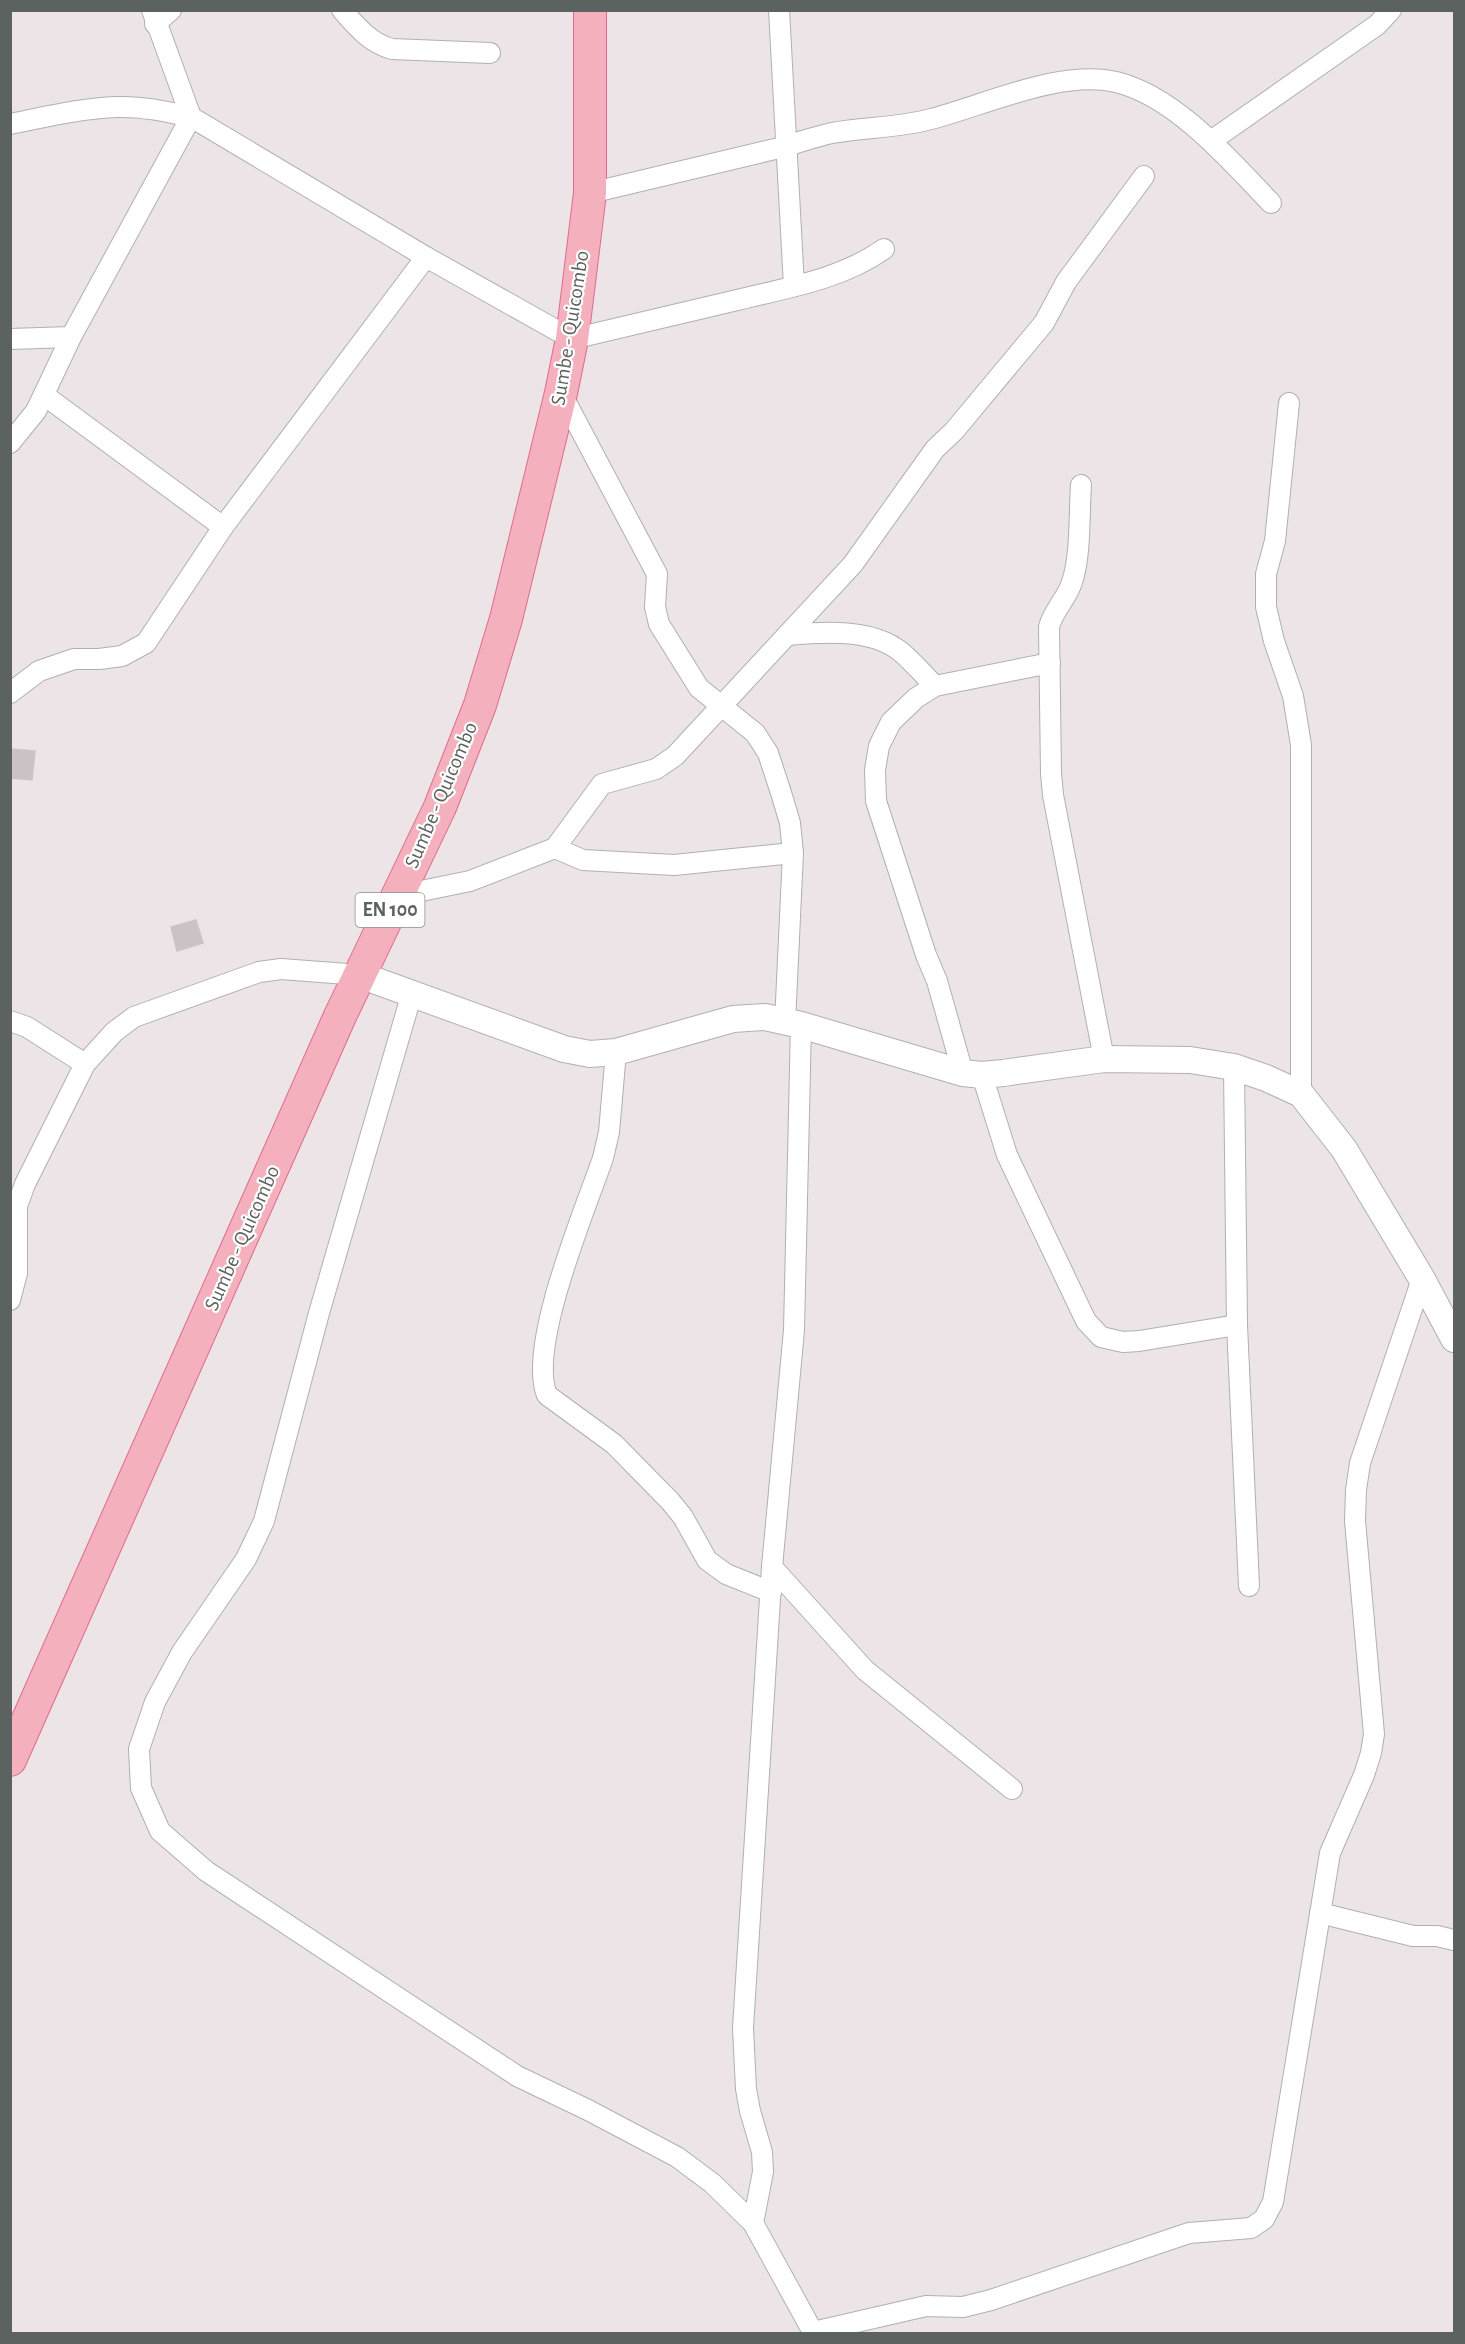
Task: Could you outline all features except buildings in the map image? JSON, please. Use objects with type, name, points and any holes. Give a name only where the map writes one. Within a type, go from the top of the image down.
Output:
[{"type":"main road","name":"Sumbe - Quicombo","points":[[10,1760],[335,1027],[440,807],[480,705],[506,619],[572,339],[590,193],[590,10]]},
{"type":"street","points":[[10,443],[36,411],[71,337],[191,117],[154,17],[171,10]]},
{"type":"street","points":[[342,10],[368,38],[380,46],[392,49],[490,53]]},
{"type":"street","points":[[779,10],[794,286]]},
{"type":"street","points":[[1211,141],[1377,25],[1391,10]]},
{"type":"street","points":[[590,193],[835,133],[892,127],[931,119],[1064,80],[1091,78],[1116,82],[1153,96],[1211,141],[1270,203]]},
{"type":"street","points":[[10,124],[118,106],[159,110],[191,117],[426,258],[572,339],[844,272],[866,262],[884,249]]},
{"type":"street","points":[[397,896],[470,881],[555,848],[602,784],[656,769],[675,756],[853,564],[935,449],[954,431],[1044,323],[1066,282],[1144,176]]},
{"type":"street","points":[[10,693],[39,671],[74,659],[99,660],[122,656],[146,643],[223,527],[426,258]]},
{"type":"street","points":[[10,339],[71,337]]},
{"type":"street","points":[[561,393],[657,574],[655,608],[659,624],[694,682],[755,733],[768,753],[790,823],[793,853],[794,1330],[772,1567],[743,2028],[746,2089],[762,2152],[763,2172],[753,2223]]},
{"type":"street","points":[[44,395],[223,527]]},
{"type":"street","points":[[1289,403],[1275,541],[1266,574],[1266,607],[1274,641],[1293,696],[1300,745],[1301,1094]]},
{"type":"street","points":[[1081,485],[1076,568],[1069,589],[1051,618],[1049,627],[1053,795],[1104,1059]]},
{"type":"street","points":[[787,635],[834,631],[888,644],[901,652],[934,686]]},
{"type":"street","points":[[1050,663],[934,686],[916,698],[891,722],[879,746],[875,771],[876,801],[926,955],[973,1074],[1007,1155],[1086,1320],[1101,1337],[1124,1342],[1237,1325]]},
{"type":"street","points":[[555,848],[583,860],[674,866],[793,853]]},
{"type":"street","points":[[10,1300],[16,1273],[17,1206],[25,1184],[85,1064],[114,1032],[134,1017],[259,972],[281,969],[360,975],[564,1049],[590,1054],[616,1052],[733,1019],[765,1017],[973,1074],[1104,1059],[1190,1060],[1234,1067],[1301,1094],[1344,1149],[1422,1279],[1455,1340]]},
{"type":"street","points":[[412,993],[319,1313],[264,1521],[246,1559],[182,1652],[155,1702],[140,1749],[141,1788],[160,1831],[206,1871],[517,2076],[677,2157],[712,2183],[753,2223],[814,2333],[926,2306],[963,2307],[991,2300],[1189,2233],[1251,2228],[1264,2219],[1273,2202],[1330,1853],[1364,1775],[1374,1734],[1355,1521],[1360,1463],[1422,1279]]},
{"type":"street","points":[[10,1021],[27,1027],[85,1064]]},
{"type":"street","points":[[616,1052],[609,1132],[603,1158],[549,1315],[542,1375],[543,1386],[547,1395],[614,1444],[670,1501],[683,1517],[707,1560],[726,1574],[771,1592]]},
{"type":"street","points":[[1234,1067],[1237,1325],[1249,1586]]},
{"type":"street","points":[[772,1567],[866,1670],[1012,1789]]},
{"type":"street","points":[[1320,1913],[1413,1936],[1437,1936],[1455,1940]]}]
